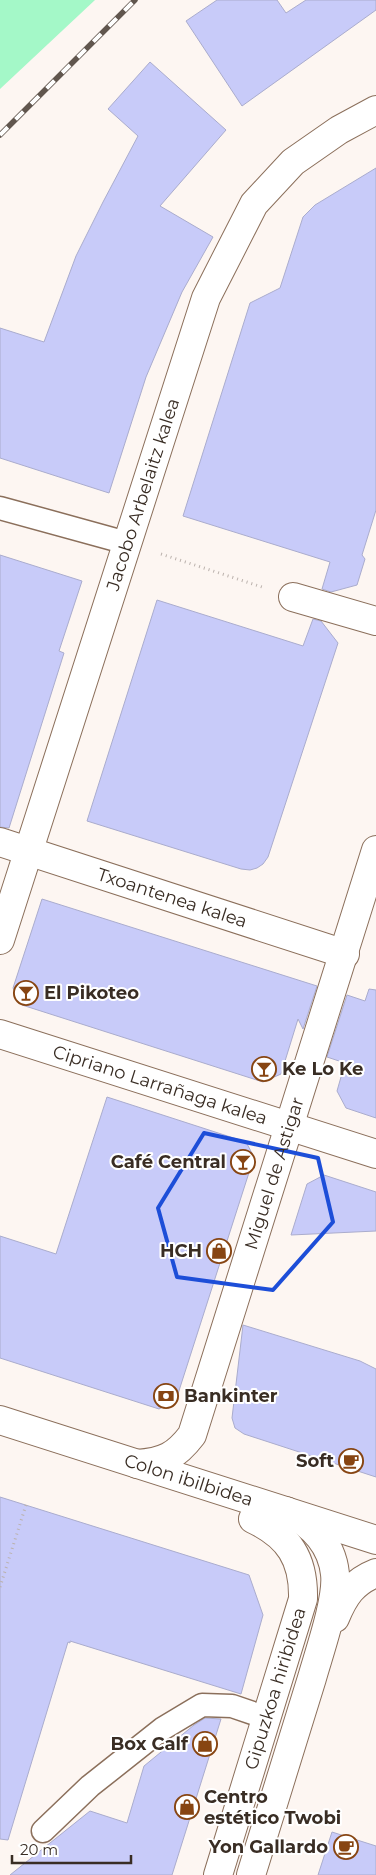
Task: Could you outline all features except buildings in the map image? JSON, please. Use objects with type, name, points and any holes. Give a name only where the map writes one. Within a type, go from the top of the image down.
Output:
[{"type":"street","name":"Jacobo Arbelaitz kalea","points":[[0,940],[206,298],[254,204],[293,162],[339,130],[376,110]]},
{"type":"street","points":[[293,597],[376,621]]},
{"type":"street","name":"Txoantenea kalea","points":[[0,842],[345,954]]},
{"type":"street","name":"Miguel de Astigar","points":[[137,1464],[153,1463],[169,1458],[182,1448],[192,1435],[345,954],[376,850]]},
{"type":"street","name":"Cipriano Larrañaga kalea","points":[[0,1034],[376,1154]]},
{"type":"street","name":"Colon ibilbidea","points":[[0,1420],[376,1540]]},
{"type":"street","name":"Colon ibilbidea","points":[[0,1440],[376,1558]]},
{"type":"street","name":"Gipuzkoa hiribidea","points":[[251,1875],[319,1653],[334,1592],[335,1575],[331,1558],[324,1542],[314,1529],[301,1518],[286,1511]]},
{"type":"street","name":"Gipuzkoa hiribidea","points":[[218,1875],[303,1599],[304,1582],[297,1558],[282,1537],[268,1526],[253,1519]]},
{"type":"street","name":"Gipuzkoa hiribidea","points":[[319,1653],[344,1596],[357,1583],[376,1574]]},
{"type":"lane","points":[[0,508],[127,543]]},
{"type":"lane","points":[[43,1831],[90,1786],[162,1730],[202,1705],[232,1706],[266,1718]]},
{"type":"path","points":[[127,543],[293,597]]},
{"type":"path","points":[[0,1587],[26,1505]]},
{"type":"highlighted area","points":[[204,1133],[318,1158],[333,1222],[273,1290],[177,1277],[158,1208]]},
{"type":"green space","points":[[0,0],[95,0],[0,89]]},
{"type":"railway","points":[[0,135],[135,0]]},
{"type":"place","name":"El Pikoteo","points":[[26,993]]},
{"type":"place","name":"Ke Lo Ke","points":[[264,1069]]},
{"type":"place","name":"Café Central","points":[[243,1162]]},
{"type":"place","name":"HCH","points":[[219,1251]]},
{"type":"place","name":"Bankinter","points":[[166,1396]]},
{"type":"place","name":"Soft","points":[[351,1461]]},
{"type":"place","name":"Box Calf","points":[[205,1744]]},
{"type":"place","name":"Centro estético Twobi","points":[[187,1807]]},
{"type":"place","name":"Yon Gallardo","points":[[346,1847]]}]
